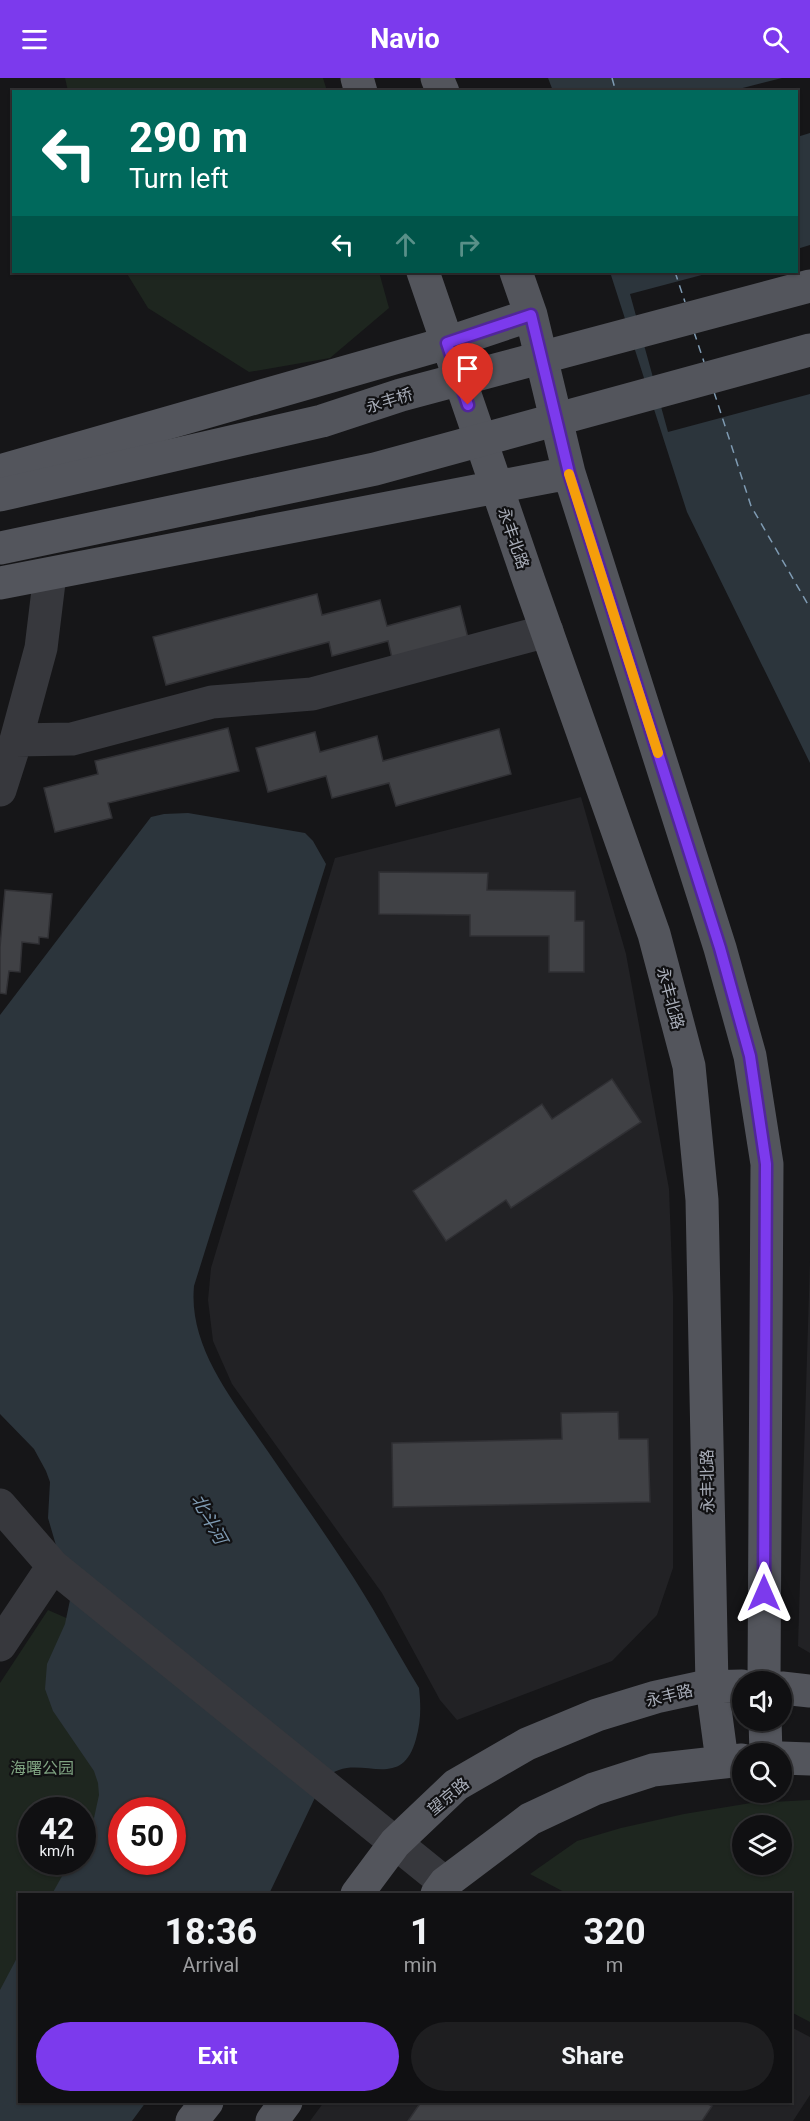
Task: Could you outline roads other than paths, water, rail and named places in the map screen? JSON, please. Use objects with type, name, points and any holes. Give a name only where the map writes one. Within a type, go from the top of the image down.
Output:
[{"type":"main road","name":"永丰北路","points":[[423,273],[654,934],[689,1066],[702,1200],[732,1761]]},
{"type":"main road","points":[[516,273],[531,315],[569,473],[720,948],[750,1056],[766,1164],[764,1671]]},
{"type":"main road","name":"永丰桥","points":[[0,495],[322,421],[402,395],[810,286]]},
{"type":"main road","points":[[0,471],[447,343],[531,315]]},
{"type":"main road","points":[[0,548],[375,469],[810,350]]},
{"type":"main road","points":[[0,584],[569,473]]},
{"type":"main road","name":"永丰路","points":[[597,1715],[656,1697],[727,1686]]},
{"type":"main road","points":[[792,1689],[810,1691]]},
{"type":"main road","name":"望京路","points":[[358,1893],[395,1843],[456,1785],[527,1744],[597,1715]]},
{"type":"main road","points":[[792,1758],[810,1759]]},
{"type":"main road","points":[[441,1889],[530,1820],[594,1789],[653,1770],[732,1761]]},
{"type":"main road","points":[[192,2121],[206,2103]]},
{"type":"main road","points":[[272,2121],[285,2103]]},
{"type":"street","points":[[0,790],[41,648],[50,574]]},
{"type":"street","points":[[16,740],[72,739],[212,702],[312,694],[547,631]]},
{"type":"street","points":[[0,1504],[53,1566],[395,1843],[441,1889]]},
{"type":"street","points":[[0,1645],[53,1566]]},
{"type":"water","points":[[548,78],[810,78],[810,763],[687,512],[610,273],[798,273],[798,90],[553,90]]},
{"type":"water","name":"北斗河","points":[[188,813],[305,833],[313,841],[326,864],[194,1286],[194,1309],[206,1354],[217,1375],[354,1578],[419,1688],[420,1720],[409,1757],[399,1766],[387,1769],[347,1768],[334,1772],[322,1783],[269,1893],[53,1893],[63,1875],[96,1875],[96,1809],[99,1795],[94,1771],[53,1711],[45,1689],[47,1664],[65,1624],[70,1600],[48,1518],[50,1482],[34,1449],[0,1414],[0,1015],[151,817]]},
{"type":"water","points":[[18,1956],[18,2103],[145,2103],[132,2121],[0,2121],[0,1990]]},
{"type":"park label","name":"海曙公园","points":[[42,1768]]}]
